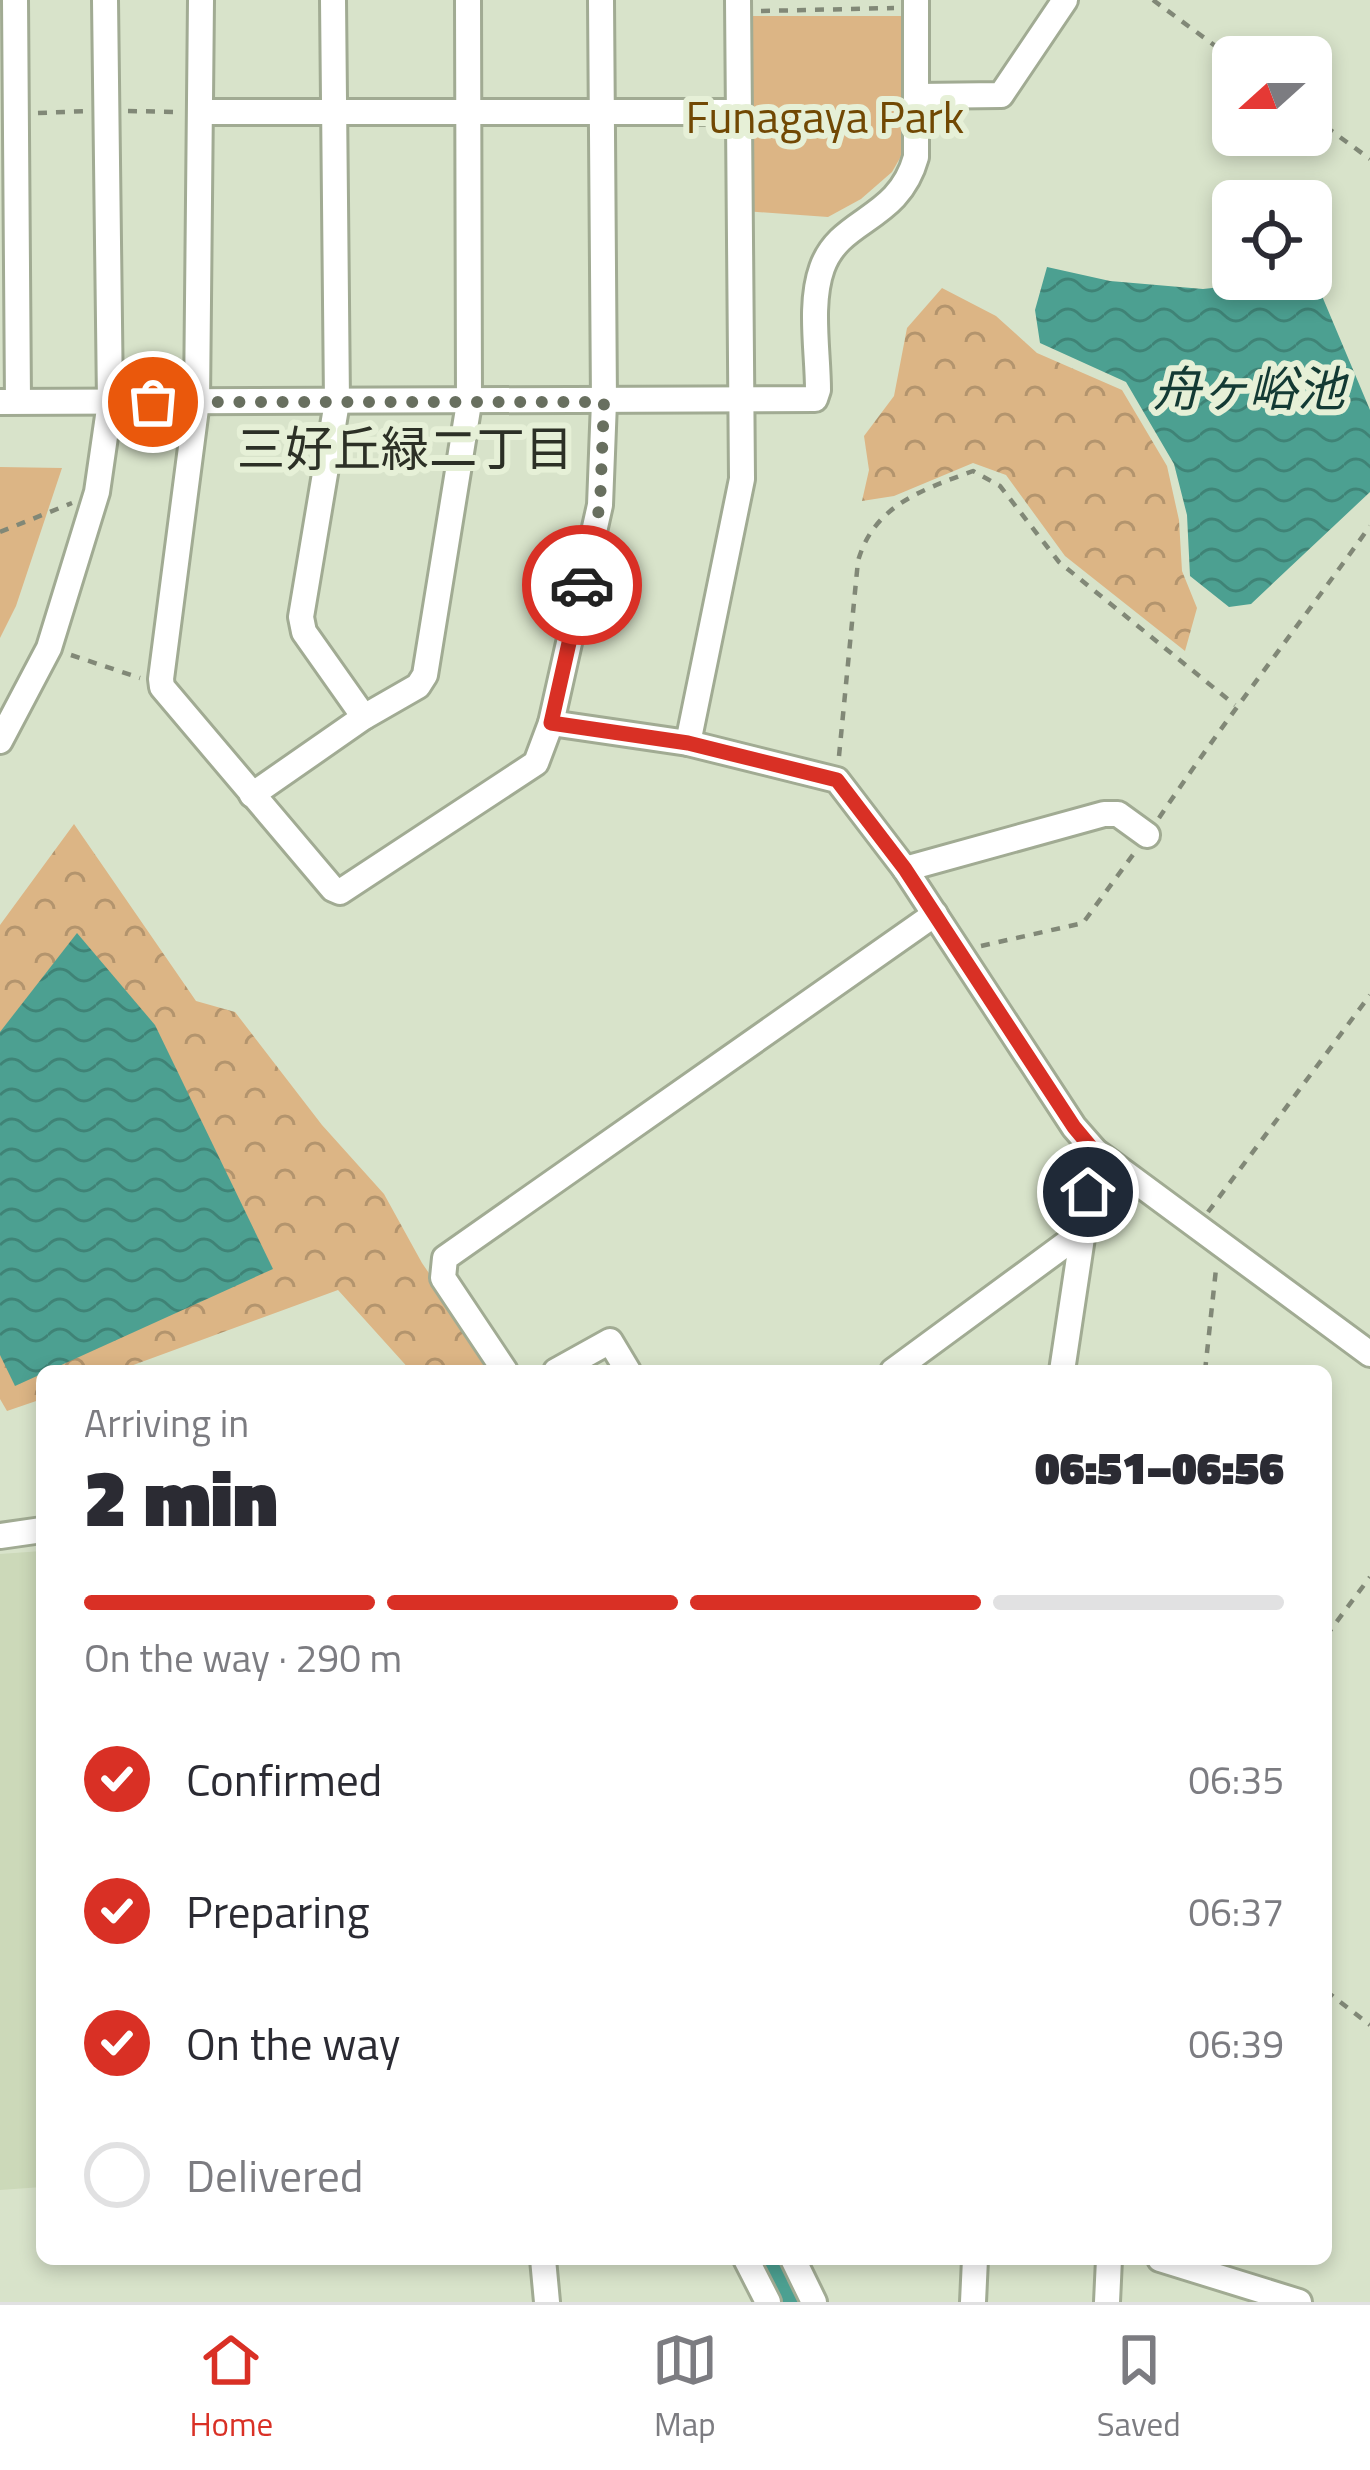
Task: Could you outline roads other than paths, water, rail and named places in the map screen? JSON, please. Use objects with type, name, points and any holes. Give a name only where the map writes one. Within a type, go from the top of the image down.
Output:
[{"type":"street","points":[[14,0],[7,114],[9,401],[110,402],[814,399],[820,272],[838,243],[899,196],[916,157],[916,4]]},
{"type":"street","points":[[0,741],[49,648],[97,492],[110,402],[105,0]]},
{"type":"street","points":[[201,0],[196,401],[161,671],[163,687],[340,892],[536,763],[551,723],[600,505],[604,402],[601,0]]},
{"type":"street","points":[[333,0],[337,402],[301,617],[304,632],[364,717]]},
{"type":"street","points":[[252,795],[364,717],[418,686],[424,675],[469,403],[468,0]]},
{"type":"street","points":[[918,96],[1001,95],[1065,0]]},
{"type":"street","points":[[688,743],[742,479],[738,5]]},
{"type":"street","points":[[202,112],[738,112]]},
{"type":"street","points":[[551,723],[688,743],[837,780],[905,869],[1094,1151],[1370,1354]]},
{"type":"street","points":[[905,869],[1104,814],[1118,814],[1147,835]]},
{"type":"street","points":[[501,1365],[443,1278],[445,1258],[935,914]]},
{"type":"street","points":[[1063,1365],[1094,1151]]},
{"type":"street","points":[[902,1365],[1082,1232]]},
{"type":"street","points":[[567,1365],[610,1342],[624,1365]]},
{"type":"street","points":[[0,1536],[36,1531]]},
{"type":"street","points":[[544,2265],[548,2302]]},
{"type":"street","points":[[749,2265],[768,2302]]},
{"type":"street","points":[[796,2265],[814,2302]]},
{"type":"street","points":[[973,2302],[975,2265]]},
{"type":"street","points":[[1107,2302],[1109,2265]]},
{"type":"street","points":[[1177,2265],[1270,2297],[1299,2302]]},
{"type":"water","name":"舟ヶ峪池","points":[[1047,267],[1110,281],[1212,288],[1212,300],[1324,300],[1370,410],[1370,492],[1251,604],[1229,607],[1190,576],[1187,515],[1174,464],[1126,382],[1040,343],[1035,310]]},
{"type":"water","points":[[77,933],[155,1025],[273,1269],[61,1365],[36,1365],[36,1376],[15,1386],[0,1355],[0,1032]]},
{"type":"waterway","points":[[773,2265],[790,2302]]},
{"type":"district","name":"三好丘緑二丁目","points":[[405,448]]},
{"type":"park label","name":"Funagaya Park","points":[[825,116]]}]
